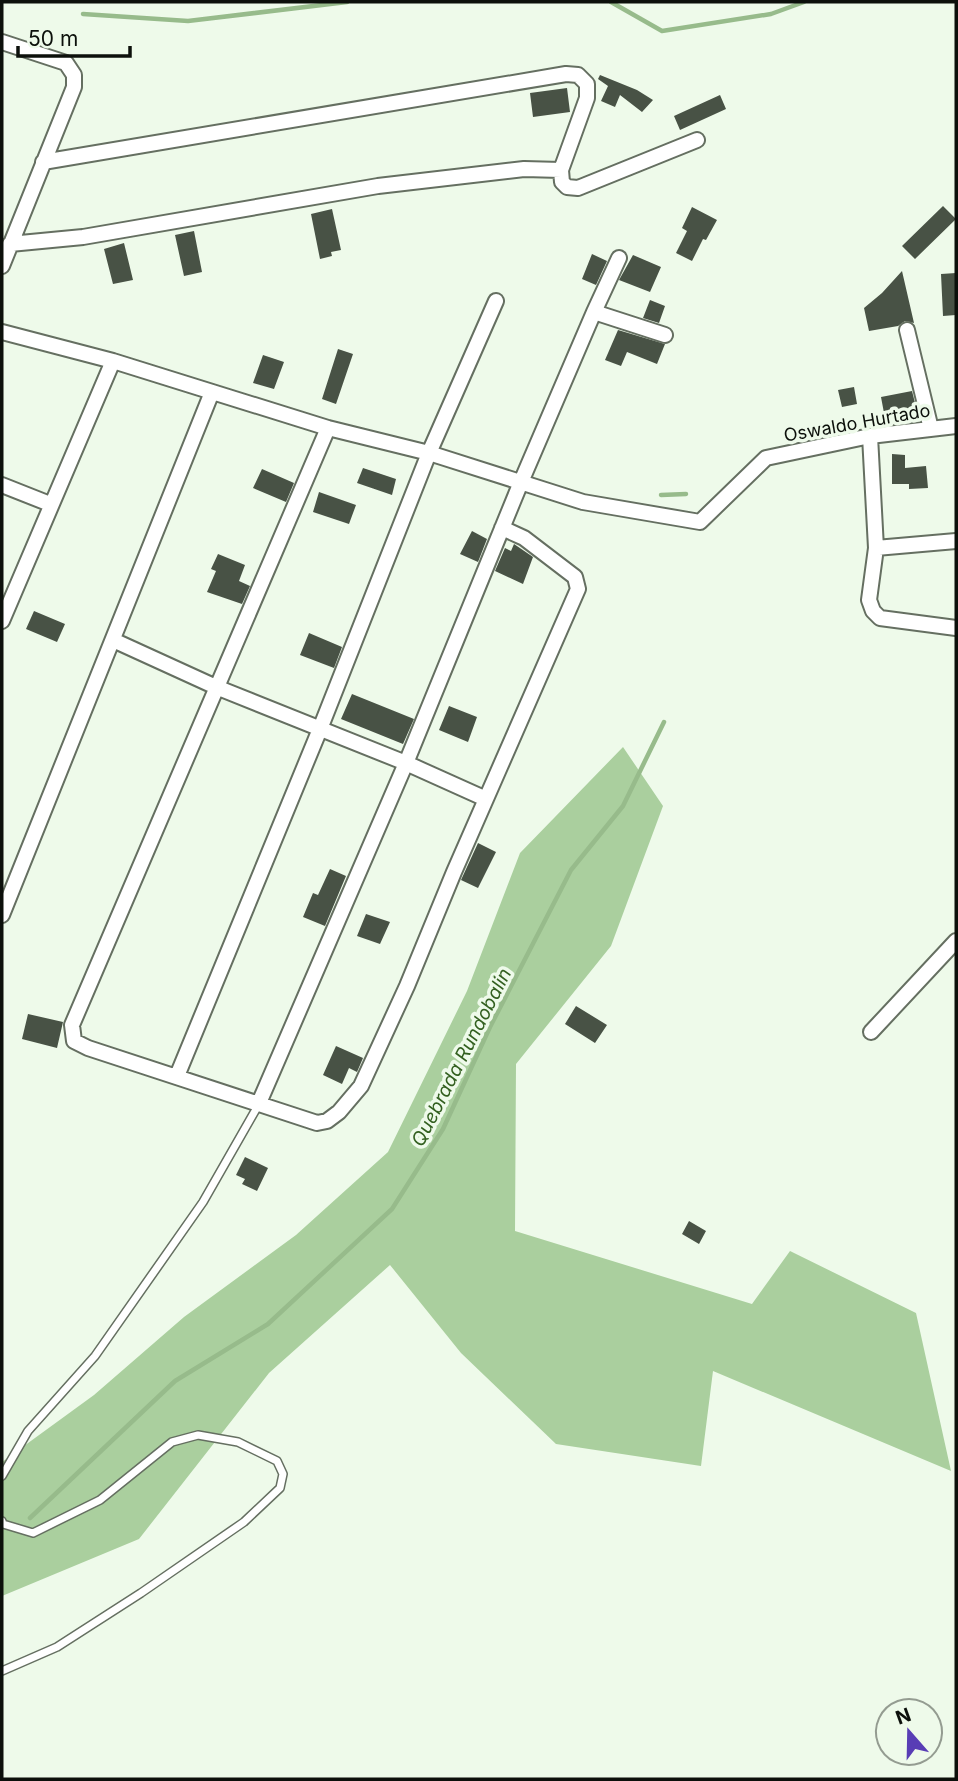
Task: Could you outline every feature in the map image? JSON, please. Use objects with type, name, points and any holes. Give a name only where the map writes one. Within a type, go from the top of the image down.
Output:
[{"type":"street","points":[[2,42],[66,63],[74,75],[74,87],[2,265]]},
{"type":"street","points":[[43,162],[566,74],[578,75],[587,84],[587,98],[561,170],[562,182],[567,187],[578,188],[698,140]]},
{"type":"street","points":[[10,244],[83,237],[378,186],[524,169],[561,170]]},
{"type":"street","points":[[259,1103],[406,763],[521,482],[618,258]]},
{"type":"street","points":[[177,1076],[320,729],[429,453],[496,301]]},
{"type":"street","points":[[594,312],[665,335]]},
{"type":"street","points":[[907,330],[931,429]]},
{"type":"street","name":"Oswaldo Hurtado","points":[[2,332],[113,361],[328,428],[429,453],[583,502],[700,522],[766,458],[870,436],[956,426]]},
{"type":"street","points":[[2,621],[113,361]]},
{"type":"street","points":[[2,915],[212,392]]},
{"type":"street","points":[[328,428],[72,1025],[74,1041],[88,1048],[317,1123],[327,1121],[339,1112],[361,1086],[407,986],[578,589],[575,577],[524,538],[502,528]]},
{"type":"street","points":[[870,436],[876,548],[869,600],[873,611],[880,618],[956,628]]},
{"type":"street","points":[[2,485],[50,504]]},
{"type":"street","points":[[876,548],[956,541]]},
{"type":"street","points":[[113,640],[216,687],[406,763],[486,799]]},
{"type":"street","points":[[871,1032],[956,941]]},
{"type":"lane","points":[[2,1476],[28,1431],[95,1356],[203,1202],[259,1103]]},
{"type":"lane","points":[[2,1521],[3,1524],[33,1532],[100,1500],[172,1442],[198,1435],[238,1442],[277,1461],[283,1474],[281,1488],[244,1522],[57,1647],[2,1671]]},
{"type":"green space","points":[[623,747],[663,806],[611,946],[516,1064],[515,1231],[752,1304],[790,1251],[916,1313],[951,1471],[713,1371],[701,1466],[556,1444],[461,1353],[390,1265],[269,1373],[139,1539],[2,1596],[2,1462],[94,1395],[184,1317],[296,1235],[388,1152],[467,991],[520,853]]},
{"type":"building","points":[[600,75],[637,90],[653,100],[642,112],[620,95],[615,107],[601,101],[608,86],[598,79]]},
{"type":"building","points":[[567,88],[570,112],[533,117],[530,93]]},
{"type":"building","points":[[720,95],[726,109],[680,130],[674,116]]},
{"type":"building","points":[[943,206],[956,219],[915,259],[902,246]]},
{"type":"building","points":[[692,207],[717,220],[692,261],[676,253],[687,231],[682,228]]},
{"type":"building","points":[[332,209],[341,250],[331,252],[332,256],[320,259],[311,214]]},
{"type":"building","points":[[194,231],[202,272],[184,276],[175,235]]},
{"type":"building","points":[[124,243],[133,280],[113,284],[104,249]]},
{"type":"building","points":[[592,254],[607,261],[596,285],[582,279]]},
{"type":"building","points":[[633,255],[661,267],[650,292],[619,280]]},
{"type":"building","points":[[902,271],[914,323],[905,321],[898,326],[869,331],[864,308]]},
{"type":"building","points":[[956,273],[956,315],[943,316],[941,274]]},
{"type":"building","points":[[650,300],[665,306],[659,323],[643,318]]},
{"type":"building","points":[[618,330],[665,344],[657,364],[627,352],[621,366],[605,360]]},
{"type":"building","points":[[338,349],[353,354],[336,404],[322,399]]},
{"type":"building","points":[[263,355],[284,362],[274,389],[253,383]]},
{"type":"building","points":[[854,387],[857,404],[842,407],[838,390]]},
{"type":"building","points":[[912,391],[918,415],[905,418],[903,410],[884,413],[881,397]]},
{"type":"building","points":[[892,454],[905,455],[905,468],[926,466],[928,488],[909,489],[909,484],[892,484]]},
{"type":"building","points":[[363,468],[396,479],[392,495],[357,483]]},
{"type":"building","points":[[262,469],[294,483],[286,502],[253,488]]},
{"type":"building","points":[[319,492],[356,505],[349,524],[313,512]]},
{"type":"building","points":[[472,531],[487,539],[478,562],[460,554]]},
{"type":"building","points":[[514,544],[533,557],[523,584],[495,571],[505,548],[511,551]]},
{"type":"building","points":[[218,554],[245,565],[239,581],[250,586],[242,604],[207,592],[216,571],[211,569]]},
{"type":"building","points":[[34,611],[65,624],[57,642],[26,629]]},
{"type":"building","points":[[309,633],[342,647],[334,668],[300,655]]},
{"type":"building","points":[[352,694],[414,719],[403,744],[341,719]]},
{"type":"building","points":[[449,706],[477,717],[468,742],[439,730]]},
{"type":"building","points":[[478,843],[496,852],[478,888],[461,880]]},
{"type":"building","points":[[330,869],[346,876],[325,926],[303,917],[313,893],[318,895]]},
{"type":"building","points":[[366,914],[390,922],[380,944],[357,936]]},
{"type":"building","points":[[576,1006],[607,1025],[595,1043],[565,1024]]},
{"type":"building","points":[[28,1014],[63,1022],[57,1048],[22,1039]]},
{"type":"building","points":[[336,1046],[363,1058],[357,1072],[349,1068],[342,1084],[323,1075]]},
{"type":"building","points":[[245,1157],[268,1168],[257,1191],[242,1184],[245,1179],[236,1175]]},
{"type":"building","points":[[689,1221],[706,1231],[699,1244],[682,1234]]},
{"type":"waterway","points":[[83,14],[188,21],[347,2]]},
{"type":"waterway","points":[[611,2],[662,31],[771,14],[804,2]]},
{"type":"waterway","points":[[661,495],[686,494]]},
{"type":"waterway","name":"Quebrada Rundobalin","points":[[30,1518],[175,1381],[268,1324],[392,1209],[443,1129],[490,1027],[571,870],[623,806],[664,722]]}]
